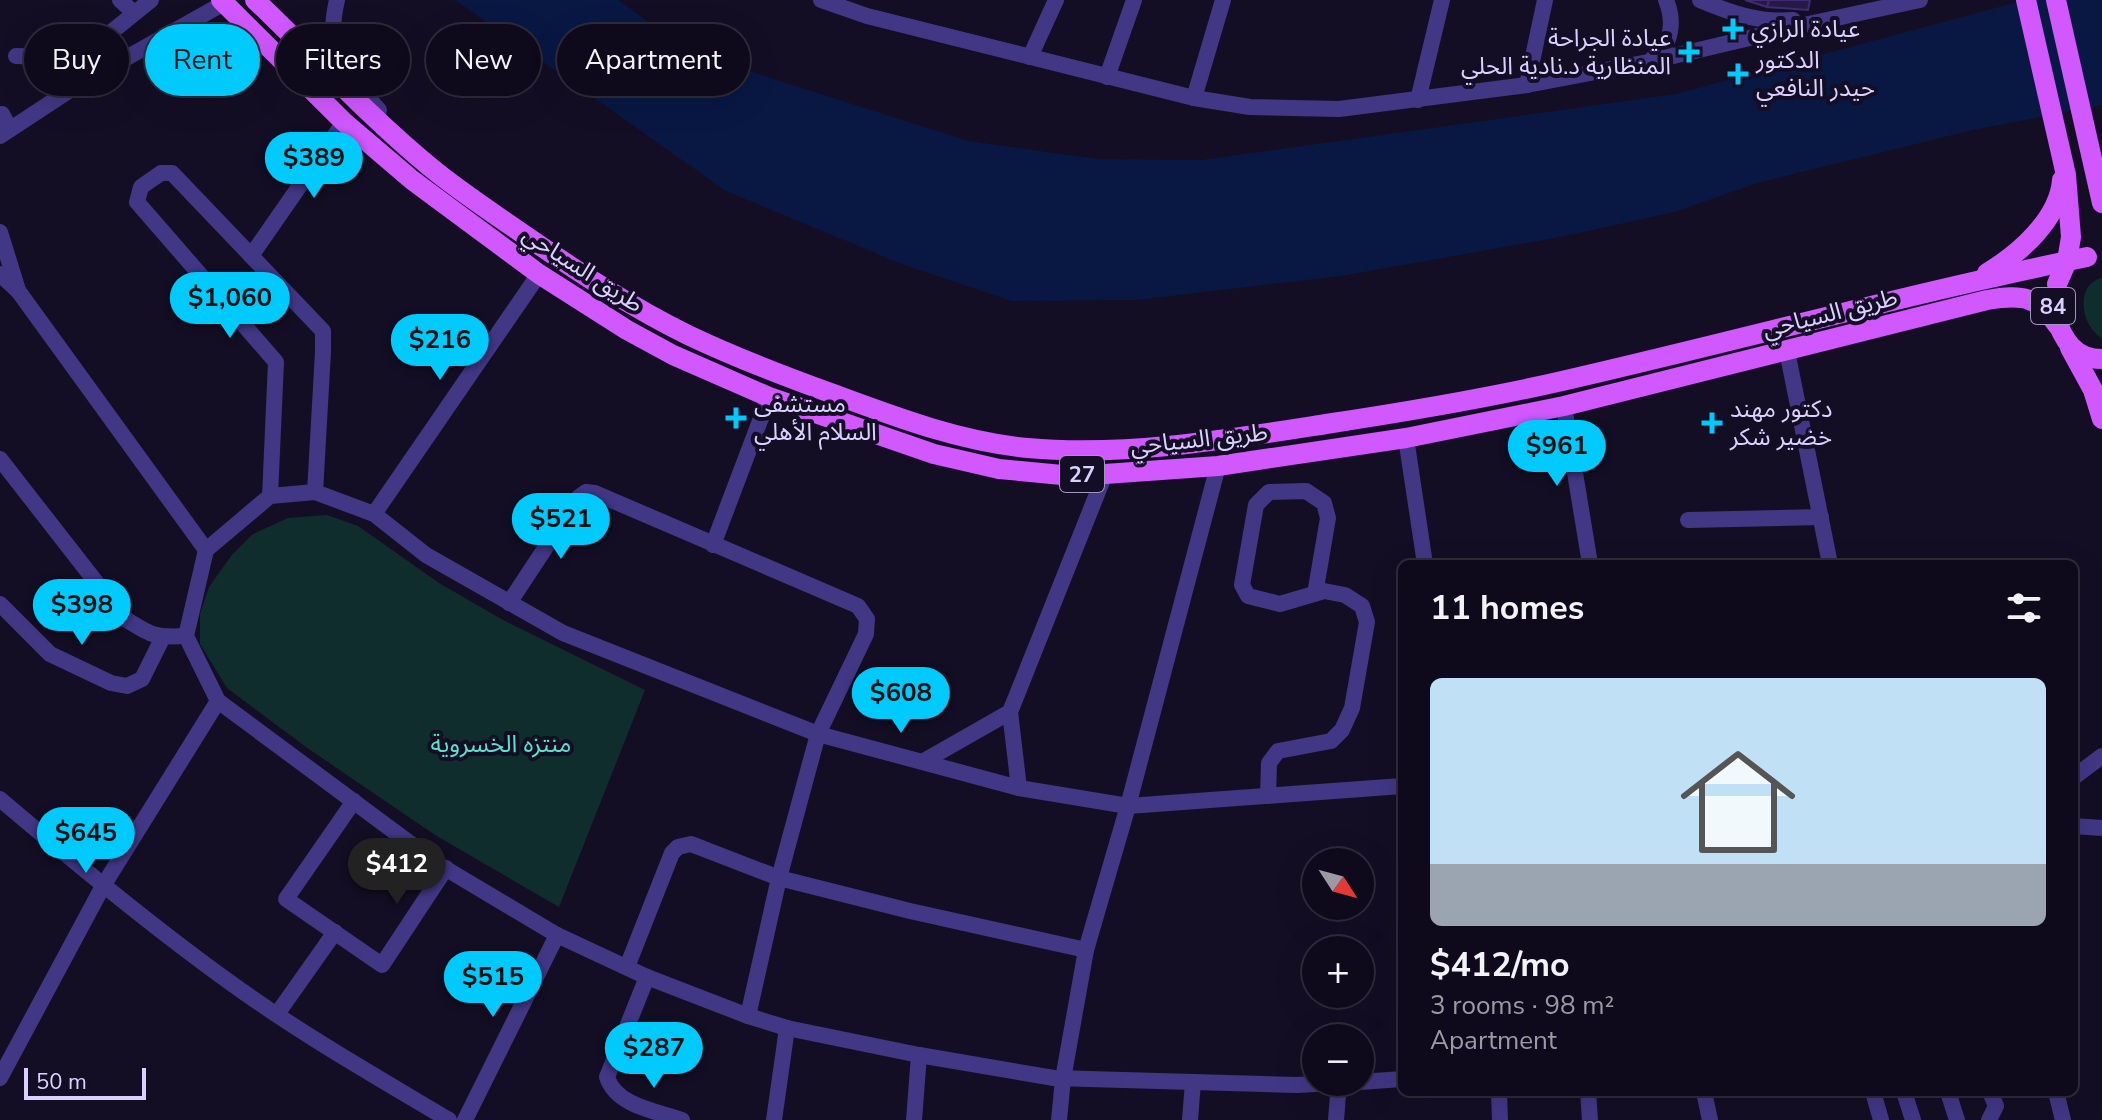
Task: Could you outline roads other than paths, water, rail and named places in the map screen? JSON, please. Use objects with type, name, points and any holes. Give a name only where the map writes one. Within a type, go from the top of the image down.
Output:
[{"type":"main road","name":"طريق السياحي","points":[[255,0],[351,95],[459,190],[573,268],[640,309],[731,355],[829,393],[928,427],[1022,448],[1063,450],[1215,441],[1363,419],[1559,382],[1964,283],[2095,256]]},
{"type":"main road","name":"84","points":[[2026,0],[2066,175],[2071,237],[2053,305],[2063,335],[2088,380],[2102,419]]},
{"type":"main road","points":[[2056,0],[2102,203]]},
{"type":"main road","name":"طريق السياحي","points":[[223,2],[344,122],[412,180],[539,274],[627,330],[673,355],[769,397],[934,454],[999,469],[1062,475],[1218,466],[1406,438],[1564,406],[2007,297],[2028,298],[2038,303],[2048,311],[2063,335]]},
{"type":"main road","points":[[1964,283],[1999,266],[2044,223],[2057,203],[2062,184],[2061,153]]},
{"type":"main road","name":"84","points":[[2057,284],[2073,264],[2095,256]]},
{"type":"main road","name":"84","points":[[2063,335],[2081,354],[2102,359]]},
{"type":"main road","points":[[1468,400],[1463,409],[1468,425]]},
{"type":"main road","points":[[1363,419],[1371,429],[1368,444]]},
{"type":"main road","points":[[965,461],[973,454],[971,438]]},
{"type":"main road","points":[[999,469],[995,459],[1004,444]]},
{"type":"street","points":[[120,0],[134,13]]},
{"type":"street","points":[[16,56],[46,57],[74,40],[99,42],[151,0]]},
{"type":"street","points":[[337,0],[333,35],[338,59],[349,77],[428,165]]},
{"type":"street","points":[[821,0],[870,8],[1030,57],[1194,98],[1250,107],[1339,109],[1527,85],[1648,62],[1920,0]]},
{"type":"street","points":[[1030,57],[1056,0]]},
{"type":"street","points":[[1107,77],[1134,0]]},
{"type":"street","points":[[1194,98],[1223,0]]},
{"type":"street","points":[[1418,100],[1442,0]]},
{"type":"street","points":[[1527,85],[1545,0]]},
{"type":"street","points":[[1648,62],[1661,53],[1667,44],[1671,28],[1666,0]]},
{"type":"street","points":[[1700,0],[1756,20],[1839,19]]},
{"type":"street","points":[[4,126],[223,2]]},
{"type":"street","points":[[251,256],[344,122]]},
{"type":"street","points":[[270,496],[276,362],[137,202],[141,187],[161,173],[172,173],[323,331],[315,492]]},
{"type":"street","points":[[0,232],[19,292]]},
{"type":"street","points":[[0,274],[19,292],[206,550]]},
{"type":"street","points":[[374,514],[539,274]]},
{"type":"street","points":[[1787,351],[1829,560]]},
{"type":"street","points":[[713,545],[769,397]]},
{"type":"street","points":[[1564,406],[1589,560]]},
{"type":"street","points":[[1406,438],[1424,560]]},
{"type":"street","points":[[0,459],[124,618],[147,634],[186,636]]},
{"type":"street","points":[[1059,1120],[1063,1079],[1086,950],[1128,806],[1218,466]]},
{"type":"street","points":[[1019,788],[1010,712],[1105,474]]},
{"type":"street","points":[[1268,796],[1269,763],[1278,751],[1331,741],[1342,730],[1352,708],[1367,622],[1362,606],[1345,595],[1324,591],[1315,594],[1280,604],[1248,596],[1242,585],[1256,505],[1269,492],[1306,491],[1324,503],[1328,518],[1315,594]]},
{"type":"street","points":[[1302,1085],[1063,1079],[919,1055],[787,1028],[748,1016],[647,977],[557,935],[446,868],[218,701],[186,636],[206,550],[270,496],[315,492],[374,514],[426,555],[563,633],[818,734],[1019,788],[1128,806],[1398,786]]},
{"type":"street","points":[[509,603],[579,497],[586,492],[595,493],[858,606],[867,619],[866,634],[818,734],[779,878],[748,1016]]},
{"type":"street","points":[[1688,520],[1821,517]]},
{"type":"street","points":[[0,604],[50,654],[111,683],[127,686],[142,679],[163,637]]},
{"type":"street","points":[[0,1078],[103,886],[218,701]]},
{"type":"street","points":[[924,761],[1010,712]]},
{"type":"street","points":[[2078,774],[2102,756]]},
{"type":"street","points":[[0,799],[103,886],[229,982],[449,1120]]},
{"type":"street","points":[[354,801],[286,899],[382,965],[446,868]]},
{"type":"street","points":[[2078,826],[2102,828]]},
{"type":"street","points":[[627,967],[672,853],[678,847],[691,844],[779,878],[1086,950]]},
{"type":"street","points":[[277,1014],[335,932]]},
{"type":"street","points":[[465,1120],[557,935]]},
{"type":"street","points":[[647,977],[607,1077],[610,1087],[620,1097],[682,1120]]},
{"type":"street","points":[[774,1120],[787,1028]]},
{"type":"street","points":[[914,1120],[919,1055]]},
{"type":"street","points":[[1374,1081],[1398,1079]]},
{"type":"street","points":[[1190,1120],[1193,1082]]},
{"type":"street","points":[[1336,1120],[1338,1096]]},
{"type":"street","points":[[1499,1096],[1500,1120]]},
{"type":"street","points":[[1588,1096],[1590,1120]]},
{"type":"street","points":[[1705,1096],[1710,1120]]},
{"type":"street","points":[[1874,1096],[1881,1120]]},
{"type":"street","points":[[1905,1096],[1913,1120]]},
{"type":"street","points":[[1949,1096],[1957,1120]]},
{"type":"street","points":[[1989,1120],[1996,1106],[1992,1096]]},
{"type":"street","points":[[2057,1096],[2063,1120]]},
{"type":"water","points":[[455,0],[618,0],[651,24],[557,24],[557,72],[541,61],[541,24],[489,24]]},
{"type":"water","points":[[2025,0],[2102,0],[2102,105],[1973,130],[1757,183],[1675,212],[1560,237],[1341,276],[1136,300],[1012,301],[902,264],[726,191],[591,96],[750,96],[750,71],[968,141],[1097,159],[1202,160],[1676,94]]},
{"type":"place","name":"عيادة الرازي","points":[[1733,29]]},
{"type":"place","name":"عيادة الجراحة المنظارية د.نادية الحلي","points":[[1689,52]]},
{"type":"place","name":"الدكتور حيدر النافعي","points":[[1738,74]]},
{"type":"place","name":"مستشفى السلام الأهلي","points":[[736,418]]},
{"type":"place","name":"دكتور مهند خضير شكر","points":[[1712,423]]},
{"type":"park label","name":"منتزه الخسروية","points":[[501,744]]}]
